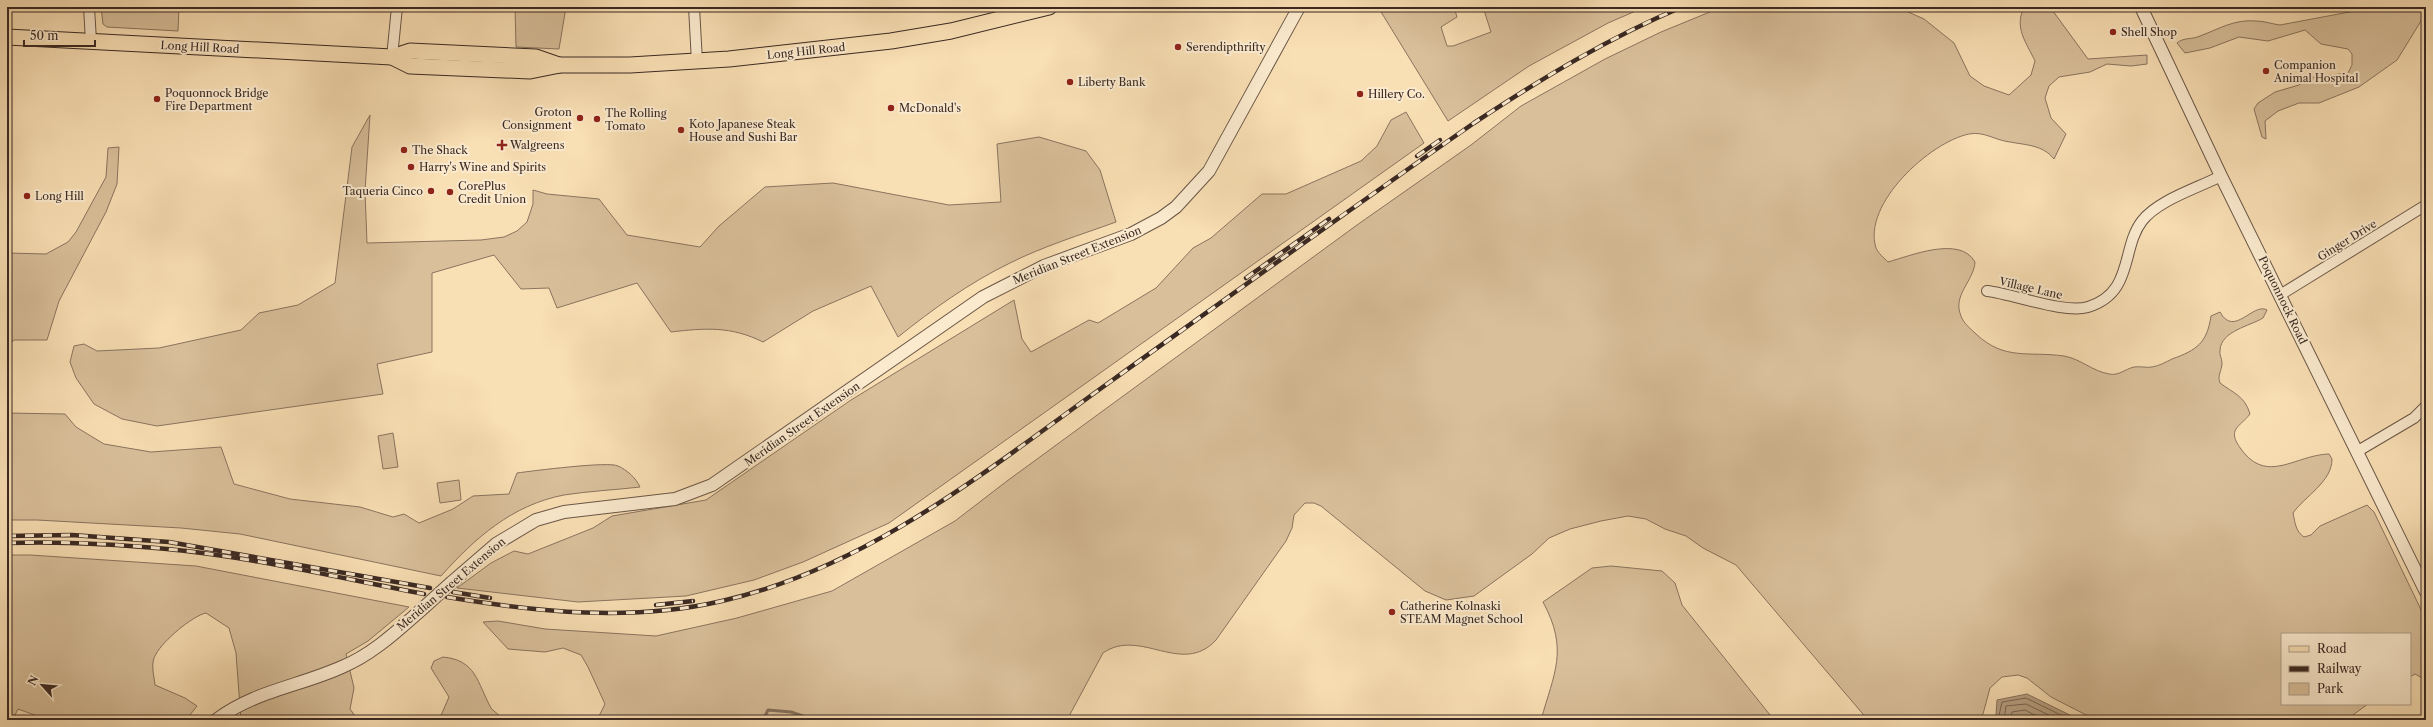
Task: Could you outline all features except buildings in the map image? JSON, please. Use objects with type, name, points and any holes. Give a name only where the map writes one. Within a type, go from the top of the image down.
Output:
[{"type":"main road","name":"Long Hill Road","points":[[7,37],[392,57],[410,50],[536,57],[560,65],[697,62],[891,41],[951,31],[1049,7]]},
{"type":"street","points":[[89,7],[91,41]]},
{"type":"street","points":[[392,57],[397,7]]},
{"type":"street","points":[[694,7],[697,62]]},
{"type":"street","name":"Meridian Street Extension","points":[[216,720],[256,697],[341,668],[365,656],[421,610],[496,544],[536,520],[570,512],[675,499],[712,485],[983,296],[1027,274],[1131,234],[1161,218],[1189,195],[1209,171],[1299,7]]},
{"type":"street","name":"Poquonnock Road","points":[[2141,7],[2221,176],[2425,589]]},
{"type":"street","name":"Village Lane","points":[[1987,291],[2067,308],[2089,307],[2107,296],[2118,284],[2127,266],[2135,233],[2142,221],[2163,205],[2221,176]]},
{"type":"street","name":"Ginger Drive","points":[[2280,295],[2426,205]]},
{"type":"street","points":[[2358,451],[2414,418],[2426,406]]},
{"type":"green space","points":[[101,7],[179,7],[178,31],[107,27],[103,24]]},
{"type":"green space","points":[[515,7],[566,7],[559,49],[516,47]]},
{"type":"green space","points":[[1378,7],[1454,7],[1457,17],[1441,27],[1447,46],[1453,46],[1491,32],[1483,7],[1645,7],[1608,23],[1529,66],[1448,121]]},
{"type":"green space","points":[[1722,7],[1897,7],[1924,19],[1954,43],[1970,76],[1984,86],[2009,95],[2031,75],[2035,61],[2022,35],[2020,22],[2024,7],[2050,7],[2088,59],[2147,55],[2147,64],[2131,66],[2107,64],[2090,72],[2059,77],[2049,86],[2045,98],[2051,118],[2066,134],[2054,159],[2050,154],[2039,148],[1974,133],[1953,139],[1936,149],[1919,162],[1889,195],[1879,213],[1874,231],[1876,248],[1888,262],[1921,252],[1934,250],[1958,250],[1968,254],[1975,262],[1974,269],[1961,295],[1959,308],[1961,316],[1967,326],[1976,334],[1997,348],[2007,352],[2064,356],[2109,374],[2119,373],[2134,367],[2150,367],[2162,364],[2194,349],[2207,333],[2211,316],[2220,312],[2225,319],[2231,322],[2237,321],[2262,309],[2267,310],[2263,318],[2237,330],[2225,338],[2220,350],[2222,366],[2219,378],[2220,383],[2242,399],[2250,414],[2236,429],[2235,437],[2237,442],[2251,460],[2261,465],[2271,467],[2329,454],[2332,459],[2328,475],[2293,513],[2296,527],[2299,533],[2304,537],[2311,535],[2320,526],[2367,505],[2374,512],[2426,620],[2426,680],[2415,674],[2411,676],[2411,633],[2281,633],[2281,705],[2367,705],[2346,720],[2096,720],[2051,697],[2027,678],[2018,675],[2002,677],[1990,688],[1983,714],[1977,720],[1868,720],[1736,565],[1703,548],[1686,536],[1665,529],[1646,519],[1628,516],[1570,529],[1549,538],[1532,554],[1474,596],[1446,600],[1425,591],[1321,506],[1314,503],[1305,503],[1294,515],[1292,528],[1286,541],[1216,640],[1203,650],[1189,654],[1175,654],[1131,645],[1117,646],[1103,653],[1067,720],[597,720],[605,704],[581,655],[563,648],[545,652],[508,649],[483,622],[498,621],[545,629],[656,636],[737,618],[832,591],[955,521],[1007,481],[1357,225],[1471,145],[1521,106],[1605,59],[1661,32]]},
{"type":"green space","points":[[2376,7],[2426,7],[2426,13],[2397,60],[2359,87],[2319,103],[2299,103],[2278,111],[2265,121],[2266,139],[2262,137],[2254,109],[2258,103],[2275,92],[2299,85],[2307,78],[2348,73],[2352,65],[2352,54],[2348,49],[2321,44],[2305,30],[2268,41],[2239,37],[2210,48],[2185,53],[2177,43],[2234,23],[2259,21],[2280,25]]},
{"type":"green space","points":[[1406,112],[1424,143],[889,523],[803,562],[754,580],[686,596],[578,602],[457,588],[491,563],[514,551],[528,554],[593,528],[612,516],[706,500],[851,400],[1014,300],[1022,339],[1031,352],[1089,320],[1098,323],[1156,288],[1193,248],[1211,238],[1262,194],[1286,194],[1361,161],[1377,146],[1391,120]]},
{"type":"green space","points":[[370,115],[365,191],[367,243],[481,240],[504,237],[517,231],[527,222],[533,204],[533,190],[547,194],[599,199],[627,235],[700,247],[719,226],[765,187],[833,183],[949,205],[1001,202],[997,144],[1039,137],[1086,151],[1100,170],[1116,222],[1036,251],[1010,263],[980,279],[952,297],[924,316],[898,337],[871,286],[813,311],[763,342],[740,333],[729,331],[707,329],[671,332],[637,283],[557,308],[549,288],[521,289],[494,255],[432,273],[432,352],[377,364],[383,394],[157,426],[122,419],[94,404],[76,378],[70,362],[74,346],[84,344],[97,351],[159,348],[241,330],[259,313],[298,305],[335,283],[352,147]]},
{"type":"green space","points":[[119,147],[117,184],[106,212],[59,301],[47,340],[14,340],[7,346],[7,253],[46,254],[68,242],[76,232],[106,177],[108,148]]},
{"type":"green space","points":[[7,413],[65,414],[76,427],[104,444],[151,452],[221,447],[234,484],[290,499],[360,507],[393,517],[404,514],[419,523],[453,509],[473,496],[509,494],[517,473],[570,467],[612,465],[618,466],[628,472],[634,477],[640,487],[564,495],[545,500],[528,507],[511,515],[481,536],[441,576],[240,534],[181,528],[37,520],[7,520]]},
{"type":"green space","points":[[393,433],[398,467],[383,469],[378,436]]},
{"type":"green space","points":[[459,480],[461,500],[440,503],[437,483]]},
{"type":"green space","points":[[7,555],[30,555],[196,566],[409,607],[368,641],[346,654],[354,688],[350,709],[358,720],[241,720],[236,653],[229,628],[206,613],[193,619],[171,636],[160,649],[153,661],[155,685],[185,698],[197,706],[186,720],[42,720],[40,717],[18,709],[15,715],[7,717]]},
{"type":"green space","points":[[1611,566],[1662,571],[1675,583],[1682,605],[1774,720],[1541,720],[1557,661],[1555,634],[1551,619],[1543,602],[1592,568]]},
{"type":"green space","points":[[443,657],[454,659],[469,668],[478,681],[491,708],[505,720],[439,720],[449,697],[431,668],[434,661]]},
{"type":"water","points":[[2027,694],[2080,720],[1993,720],[1996,715],[1997,700]]},
{"type":"waterway","points":[[763,720],[768,710],[791,712],[815,720]]},
{"type":"railway","points":[[447,597],[516,607],[550,610],[619,613],[653,611],[722,601],[777,585],[829,564],[879,539],[976,479],[1294,250],[1474,123],[1575,60],[1628,32],[1682,7]]},
{"type":"railway","points":[[1417,156],[1440,140]]},
{"type":"railway","points":[[1246,278],[1329,219]]},
{"type":"railway","points":[[7,536],[72,535],[169,542],[430,588]]},
{"type":"railway","points":[[7,543],[87,543],[147,547],[199,553],[296,568],[424,594]]},
{"type":"railway","points":[[453,592],[490,598]]},
{"type":"railway","points":[[656,605],[693,601]]},
{"type":"place","name":"Shell Shop","points":[[2113,32]]},
{"type":"place","name":"Serendipthrifty","points":[[1178,47]]},
{"type":"place","name":"Companion Animal Hospital","points":[[2266,71]]},
{"type":"place","name":"Liberty Bank","points":[[1070,82]]},
{"type":"place","name":"Hillery Co.","points":[[1360,94]]},
{"type":"place","name":"Poquonnock Bridge Fire Department","points":[[157,99]]},
{"type":"place","name":"McDonald's","points":[[891,108]]},
{"type":"place","name":"Groton Consignment","points":[[580,118]]},
{"type":"place","name":"The Rolling Tomato","points":[[597,119]]},
{"type":"place","name":"Koto Japanese Steak House and Sushi Bar","points":[[681,130]]},
{"type":"place","name":"Walgreens","points":[[502,145]]},
{"type":"place","name":"The Shack","points":[[404,150]]},
{"type":"place","name":"Harry's Wine and Spirits","points":[[411,167]]},
{"type":"place","name":"Taqueria Cinco","points":[[431,191]]},
{"type":"place","name":"CorePlus Credit Union","points":[[450,192]]},
{"type":"place","name":"Long Hill","points":[[27,196]]},
{"type":"place","name":"Catherine Kolnaski STEAM Magnet School","points":[[1392,612]]}]
